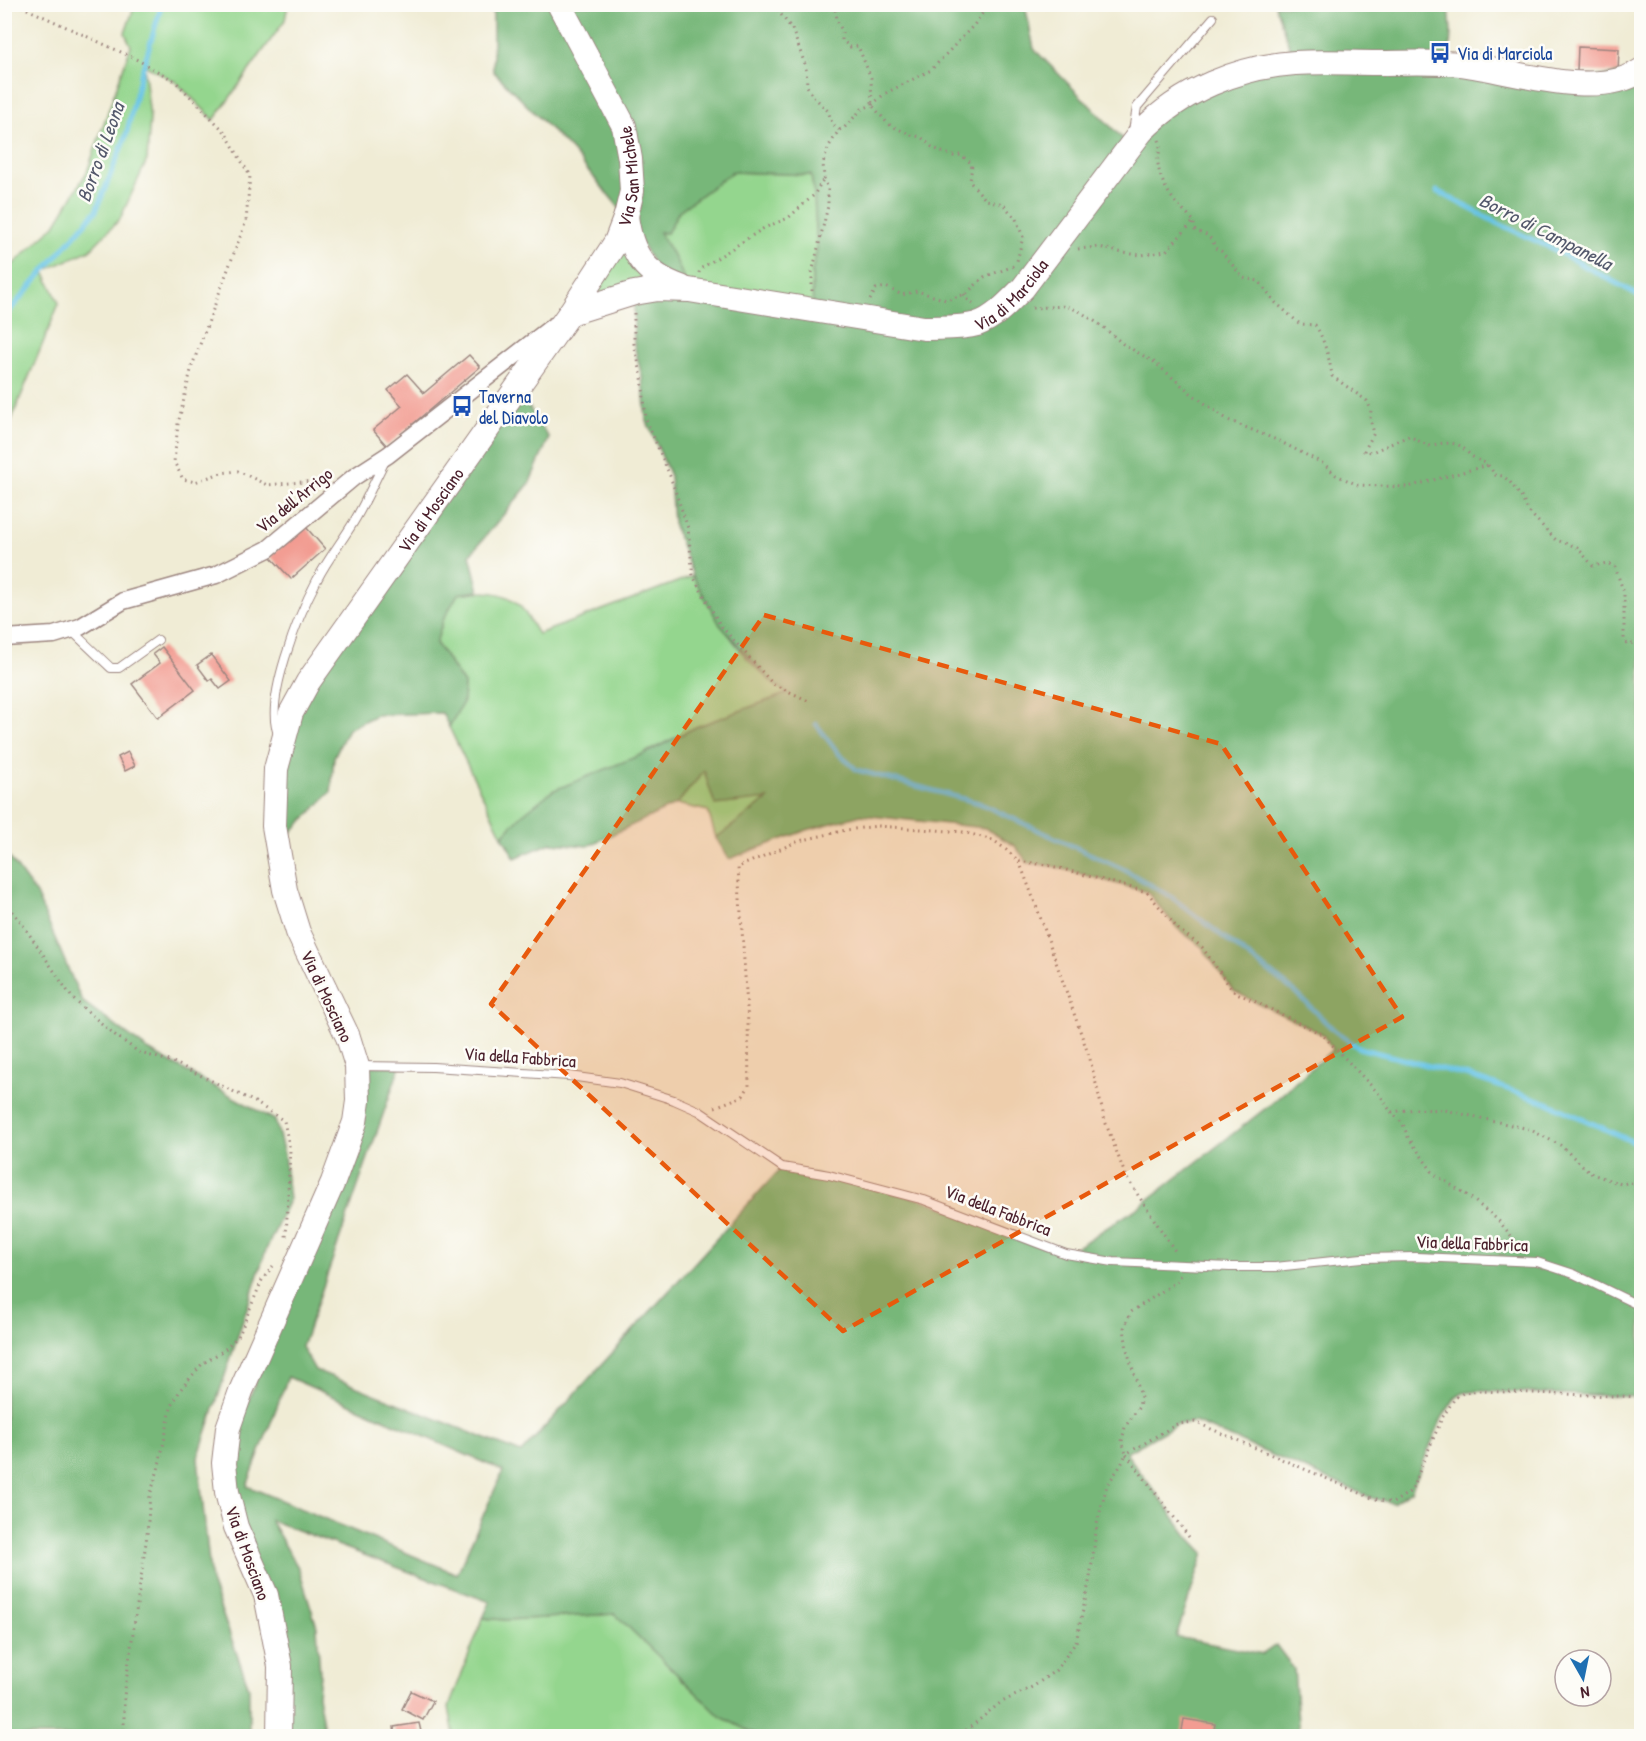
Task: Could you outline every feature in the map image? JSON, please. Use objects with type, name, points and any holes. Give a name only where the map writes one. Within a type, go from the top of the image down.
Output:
[{"type":"main road","name":"Via San Michele","points":[[559,4],[624,126],[630,159],[632,191],[616,242],[570,313]]},
{"type":"main road","name":"Via di Marciola","points":[[570,313],[634,293],[658,289],[688,290],[924,328],[958,327],[979,323],[1006,305],[1023,288],[1149,123],[1197,88],[1248,70],[1295,63],[1467,65],[1562,82],[1585,83],[1614,81],[1632,76],[1641,70]]},
{"type":"main road","name":"Via di Marciola","points":[[626,216],[634,251],[650,271],[663,281],[688,290]]},
{"type":"main road","name":"Via di Mosciano","points":[[279,1737],[280,1666],[266,1595],[236,1527],[227,1492],[224,1463],[228,1428],[293,1254],[333,1182],[355,1122],[358,1101],[357,1066],[348,1037],[298,932],[285,890],[274,826],[276,769],[291,713],[308,682],[570,313]]},
{"type":"street","name":"Via dell'Arrigo","points":[[4,638],[54,636],[81,627],[123,601],[216,575],[268,549],[354,477],[388,455],[570,313]]},
{"type":"lane","points":[[1130,146],[1137,107],[1213,18]]},
{"type":"lane","points":[[283,742],[274,727],[273,713],[280,676],[296,626],[318,579],[357,516],[388,455]]},
{"type":"lane","points":[[70,630],[111,668],[119,668],[158,640]]},
{"type":"lane","name":"Via della Fabbrica","points":[[357,1066],[433,1067],[569,1076],[620,1083],[674,1100],[699,1111],[782,1167],[829,1176],[924,1200],[1066,1254],[1113,1262],[1184,1266],[1275,1267],[1362,1258],[1416,1257],[1538,1262],[1574,1274],[1641,1307]]},
{"type":"path","points":[[16,4],[134,58],[175,81],[225,132],[250,176],[246,220],[192,366],[178,424],[174,462],[183,480],[195,482],[221,473],[238,471],[267,485],[354,477]]},
{"type":"path","points":[[776,4],[792,29],[806,67],[807,86],[813,96],[828,111],[832,123],[839,130]]},
{"type":"path","points":[[834,4],[838,24],[842,30],[842,40],[850,47],[858,46],[867,66],[871,78],[872,105],[888,124],[896,129],[921,137],[942,152],[953,156],[961,155],[972,165],[970,182],[986,200],[1003,204],[1016,219],[1023,237],[1017,265],[984,277],[966,294],[946,300],[917,291],[902,295],[886,287],[876,289],[866,305],[862,318]]},
{"type":"path","points":[[813,311],[812,273],[828,206],[828,189],[824,178],[823,163],[829,146],[839,130],[844,128],[862,108],[872,105],[884,94],[931,70],[974,25],[989,4]]},
{"type":"path","points":[[1149,123],[1161,144],[1158,162],[1168,190],[1172,199],[1194,221],[1196,232],[1204,233],[1213,240],[1215,248],[1221,251],[1244,278],[1259,281],[1276,303],[1300,324],[1315,326],[1319,330],[1330,361],[1332,376],[1367,401],[1371,410],[1370,418],[1374,432],[1364,452],[1372,452],[1409,436],[1429,446],[1437,443],[1459,445],[1473,457],[1481,459],[1489,465],[1494,475],[1503,476],[1515,488],[1529,512],[1556,540],[1577,547],[1593,566],[1607,563],[1615,567],[1624,593],[1624,639],[1627,644],[1641,642]]},
{"type":"path","points":[[688,290],[697,278],[700,269],[764,228],[788,218],[814,195],[824,178]]},
{"type":"path","points":[[1053,247],[1076,249],[1099,247],[1141,255],[1166,252],[1194,221]]},
{"type":"path","points":[[634,293],[634,344],[642,377],[646,419],[670,476],[688,528],[693,576],[720,625],[772,684],[811,702]]},
{"type":"path","points":[[1006,305],[1025,309],[1066,306],[1079,311],[1102,326],[1123,344],[1154,362],[1228,420],[1279,441],[1324,464],[1336,475],[1359,485],[1408,487],[1489,465]]},
{"type":"path","points":[[699,1111],[721,1106],[743,1096],[749,1086],[748,1023],[738,867],[799,842],[846,830],[878,826],[963,832],[993,840],[1019,861],[1052,866],[1147,892],[1178,929],[1202,947],[1233,991],[1323,1034],[1373,1087],[1403,1124],[1408,1137],[1434,1174],[1498,1220],[1526,1255],[1538,1262]]},
{"type":"path","points":[[1019,861],[1074,1011],[1090,1059],[1105,1121],[1126,1178],[1184,1266],[1176,1282],[1131,1312],[1124,1328],[1127,1350],[1141,1396],[1139,1407],[1125,1427],[1122,1441],[1126,1454],[1189,1537]]},
{"type":"path","points":[[4,902],[21,922],[73,999],[140,1053],[173,1062],[255,1102],[284,1121],[290,1150],[286,1203],[293,1254],[279,1259],[262,1280],[239,1335],[224,1350],[202,1364],[180,1390],[171,1408],[158,1470],[150,1495],[147,1535],[124,1696],[124,1737]]},
{"type":"path","points":[[1391,1112],[1417,1109],[1445,1110],[1528,1129],[1560,1145],[1592,1174],[1621,1184],[1641,1181]]},
{"type":"path","points":[[956,1737],[1000,1703],[1034,1686],[1056,1670],[1076,1642],[1090,1578],[1097,1524],[1107,1485],[1126,1454],[1177,1424],[1196,1422],[1372,1498],[1393,1503],[1411,1491],[1442,1418],[1455,1398],[1463,1393],[1480,1391],[1641,1397]]},
{"type":"path","points":[[741,1735],[746,1737]]},
{"type":"highlighted area","points":[[764,615],[1221,744],[1402,1017],[843,1331],[491,1004]]},
{"type":"green space","points":[[135,5],[288,5],[285,20],[214,120],[175,81],[144,65],[150,118],[147,160],[120,219],[90,250],[44,271],[59,303],[5,438],[5,272],[55,225],[87,172],[131,46],[125,33]]},
{"type":"green space","points":[[493,5],[1025,5],[1034,49],[1130,146],[1197,88],[1295,63],[1275,5],[1449,5],[1451,31],[1449,63],[1562,82],[1641,70],[1641,1397],[1480,1391],[1463,1393],[1455,1398],[1442,1418],[1411,1491],[1393,1503],[1372,1498],[1195,1422],[1177,1424],[1126,1453],[1189,1537],[1204,1553],[1176,1637],[1263,1654],[1276,1645],[1294,1669],[1299,1736],[759,1736],[721,1717],[615,1614],[506,1620],[483,1618],[490,1602],[270,1520],[299,1569],[317,1627],[320,1674],[318,1695],[325,1736],[279,1736],[280,1666],[224,1463],[333,1182],[357,1066],[400,1066],[302,1347],[315,1370],[521,1453],[782,1167],[924,1200],[1066,1254],[1139,1207],[1271,1104],[1333,1049],[1322,1034],[1233,991],[1202,947],[1178,929],[1147,892],[1052,866],[1028,863],[1015,846],[985,828],[861,815],[807,830],[729,859],[716,838],[768,799],[715,805],[704,771],[677,804],[588,846],[551,843],[515,858],[502,836],[522,815],[552,791],[650,751],[696,727],[788,693],[773,684],[720,625],[693,576],[673,523],[670,476],[646,419],[642,377],[634,344],[634,293],[663,281],[626,216],[572,151],[493,71]],"holes":[[[732,172],[811,175],[817,249],[812,273],[813,311],[689,290],[676,260],[659,232],[667,233],[679,211]],[[288,1377],[503,1471],[457,1574],[247,1486]]]},
{"type":"green space","points":[[732,172],[811,175],[817,249],[812,273],[813,311],[689,290],[570,313],[616,242],[688,289],[676,260],[659,232],[667,233],[679,211]]},
{"type":"green space","points":[[517,389],[549,438],[529,484],[470,555],[479,591],[458,594],[443,620],[436,643],[464,684],[463,702],[449,727],[442,713],[376,715],[348,729],[334,757],[331,792],[277,847],[291,713]]},
{"type":"green space","points":[[693,576],[722,625],[746,657],[773,683],[789,693],[696,727],[522,815],[502,836],[449,727],[463,702],[464,684],[436,643],[443,620],[458,594],[491,592],[514,600],[538,634]]},
{"type":"green space","points":[[704,770],[769,799],[716,838],[708,811],[677,804]]},
{"type":"green space","points":[[5,851],[36,894],[82,1001],[148,1050],[275,1120],[284,1154],[289,1200],[266,1250],[198,1458],[211,1582],[249,1688],[249,1736],[5,1736]]},
{"type":"green space","points":[[615,1614],[721,1717],[759,1736],[454,1736],[449,1707],[483,1618],[506,1620]]},
{"type":"building","points":[[1578,47],[1619,49],[1618,73],[1577,71]]},
{"type":"building","points":[[469,355],[480,367],[387,446],[373,430],[402,406],[388,390],[407,374],[424,393]]},
{"type":"building","points":[[305,526],[325,549],[291,579],[270,556]]},
{"type":"building","points":[[162,647],[195,690],[158,718],[132,684],[160,663],[153,654]]},
{"type":"building","points":[[211,655],[231,681],[220,689],[212,679],[209,681],[197,665]]},
{"type":"building","points":[[128,752],[135,766],[125,771],[118,757]]},
{"type":"building","points":[[411,1691],[433,1701],[423,1720],[402,1709]]},
{"type":"building","points":[[1184,1719],[1215,1724],[1213,1736],[1181,1736]]},
{"type":"building","points":[[419,1723],[422,1736],[395,1736],[394,1727]]},
{"type":"waterway","name":"Borro di Leona","points":[[4,317],[96,211],[126,136],[139,81],[162,4]]},
{"type":"waterway","name":"Borro di Campanella","points":[[1437,191],[1642,297]]},
{"type":"waterway","points":[[816,724],[839,754],[857,770],[979,803],[1123,869],[1170,896],[1294,991],[1335,1031],[1359,1048],[1469,1076],[1548,1103],[1642,1146]]},
{"type":"place","name":"Via di Marciola","points":[[1440,53]]},
{"type":"place","name":"Taverna del Diavolo","points":[[462,406]]}]
